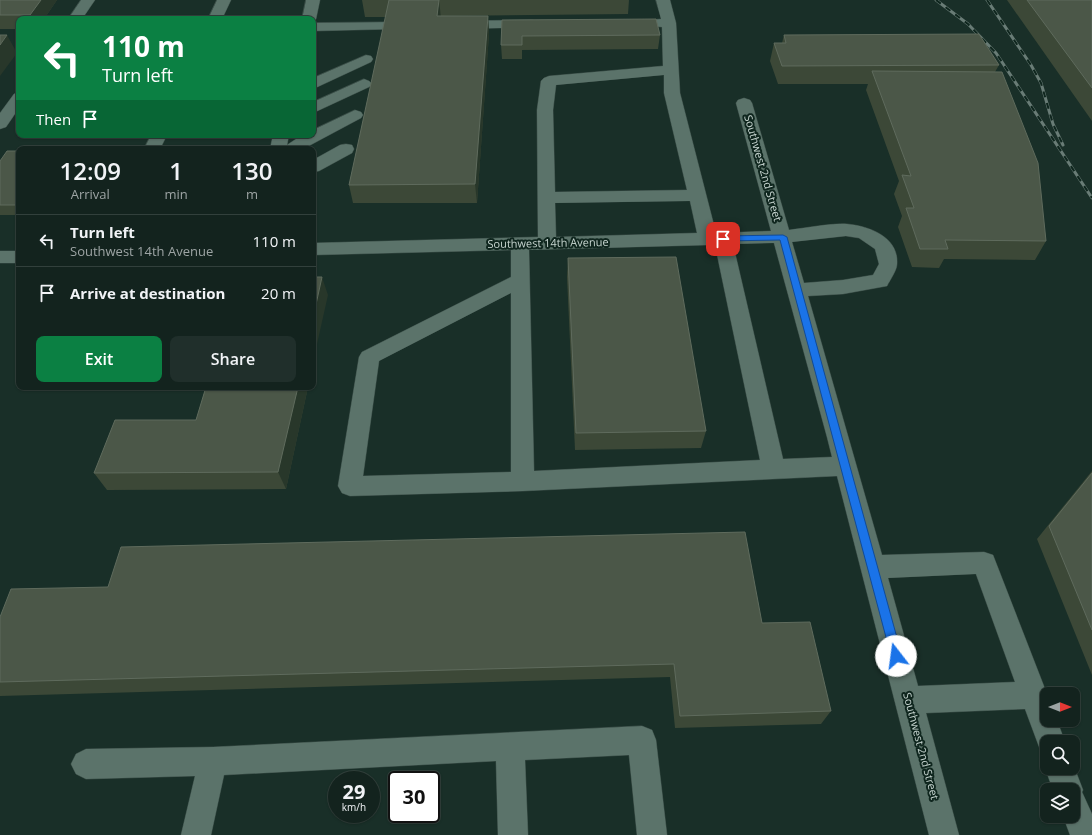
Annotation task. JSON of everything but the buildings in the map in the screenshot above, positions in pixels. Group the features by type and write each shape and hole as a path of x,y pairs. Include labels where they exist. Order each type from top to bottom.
{"street":[{"path":"77,16 88,0"},
{"path":"216,16 224,0"},
{"path":"310,16 313,0"},
{"path":"663,0 669,23 672,93 698,195 716,239 774,470"},
{"path":"637,23 669,23"},
{"path":"448,25 542,24"},
{"path":"316,27 390,26"},
{"path":"316,83 366,58"},
{"path":"547,243 545,110 549,81 672,70"},
{"path":"316,107 364,84"},
{"path":"0,124 16,101"},
{"name":"Southwest 2nd Street","path":"744,102 846,466 944,835"},
{"path":"316,134 355,115"},
{"path":"296,146 309,138"},
{"path":"316,165 346,149"},
{"path":"546,198 698,195"},
{"name":"Southwest 14th Avenue","path":"316,249 783,237 846,230 864,233 884,246 888,264 880,281 843,287 797,290"},
{"path":"520,244 523,481"},
{"path":"0,257 16,257"},
{"path":"520,280 369,357 350,486 523,481 846,466"},
{"path":"873,567 984,563 1047,735"},
{"path":"908,700 1033,695"},
{"path":"86,764 213,761 642,740 652,835"},
{"path":"510,746 513,835"},
{"path":"196,835 213,761"},
{"path":"1080,822 1085,835"}],"railway":[{"path":"936,0 968,24 996,53 1092,198"},
{"path":"987,0 1031,65 1041,83 1053,124 1063,145"}],"route":[{"path":"723,239 783,237 896,656"}]}
